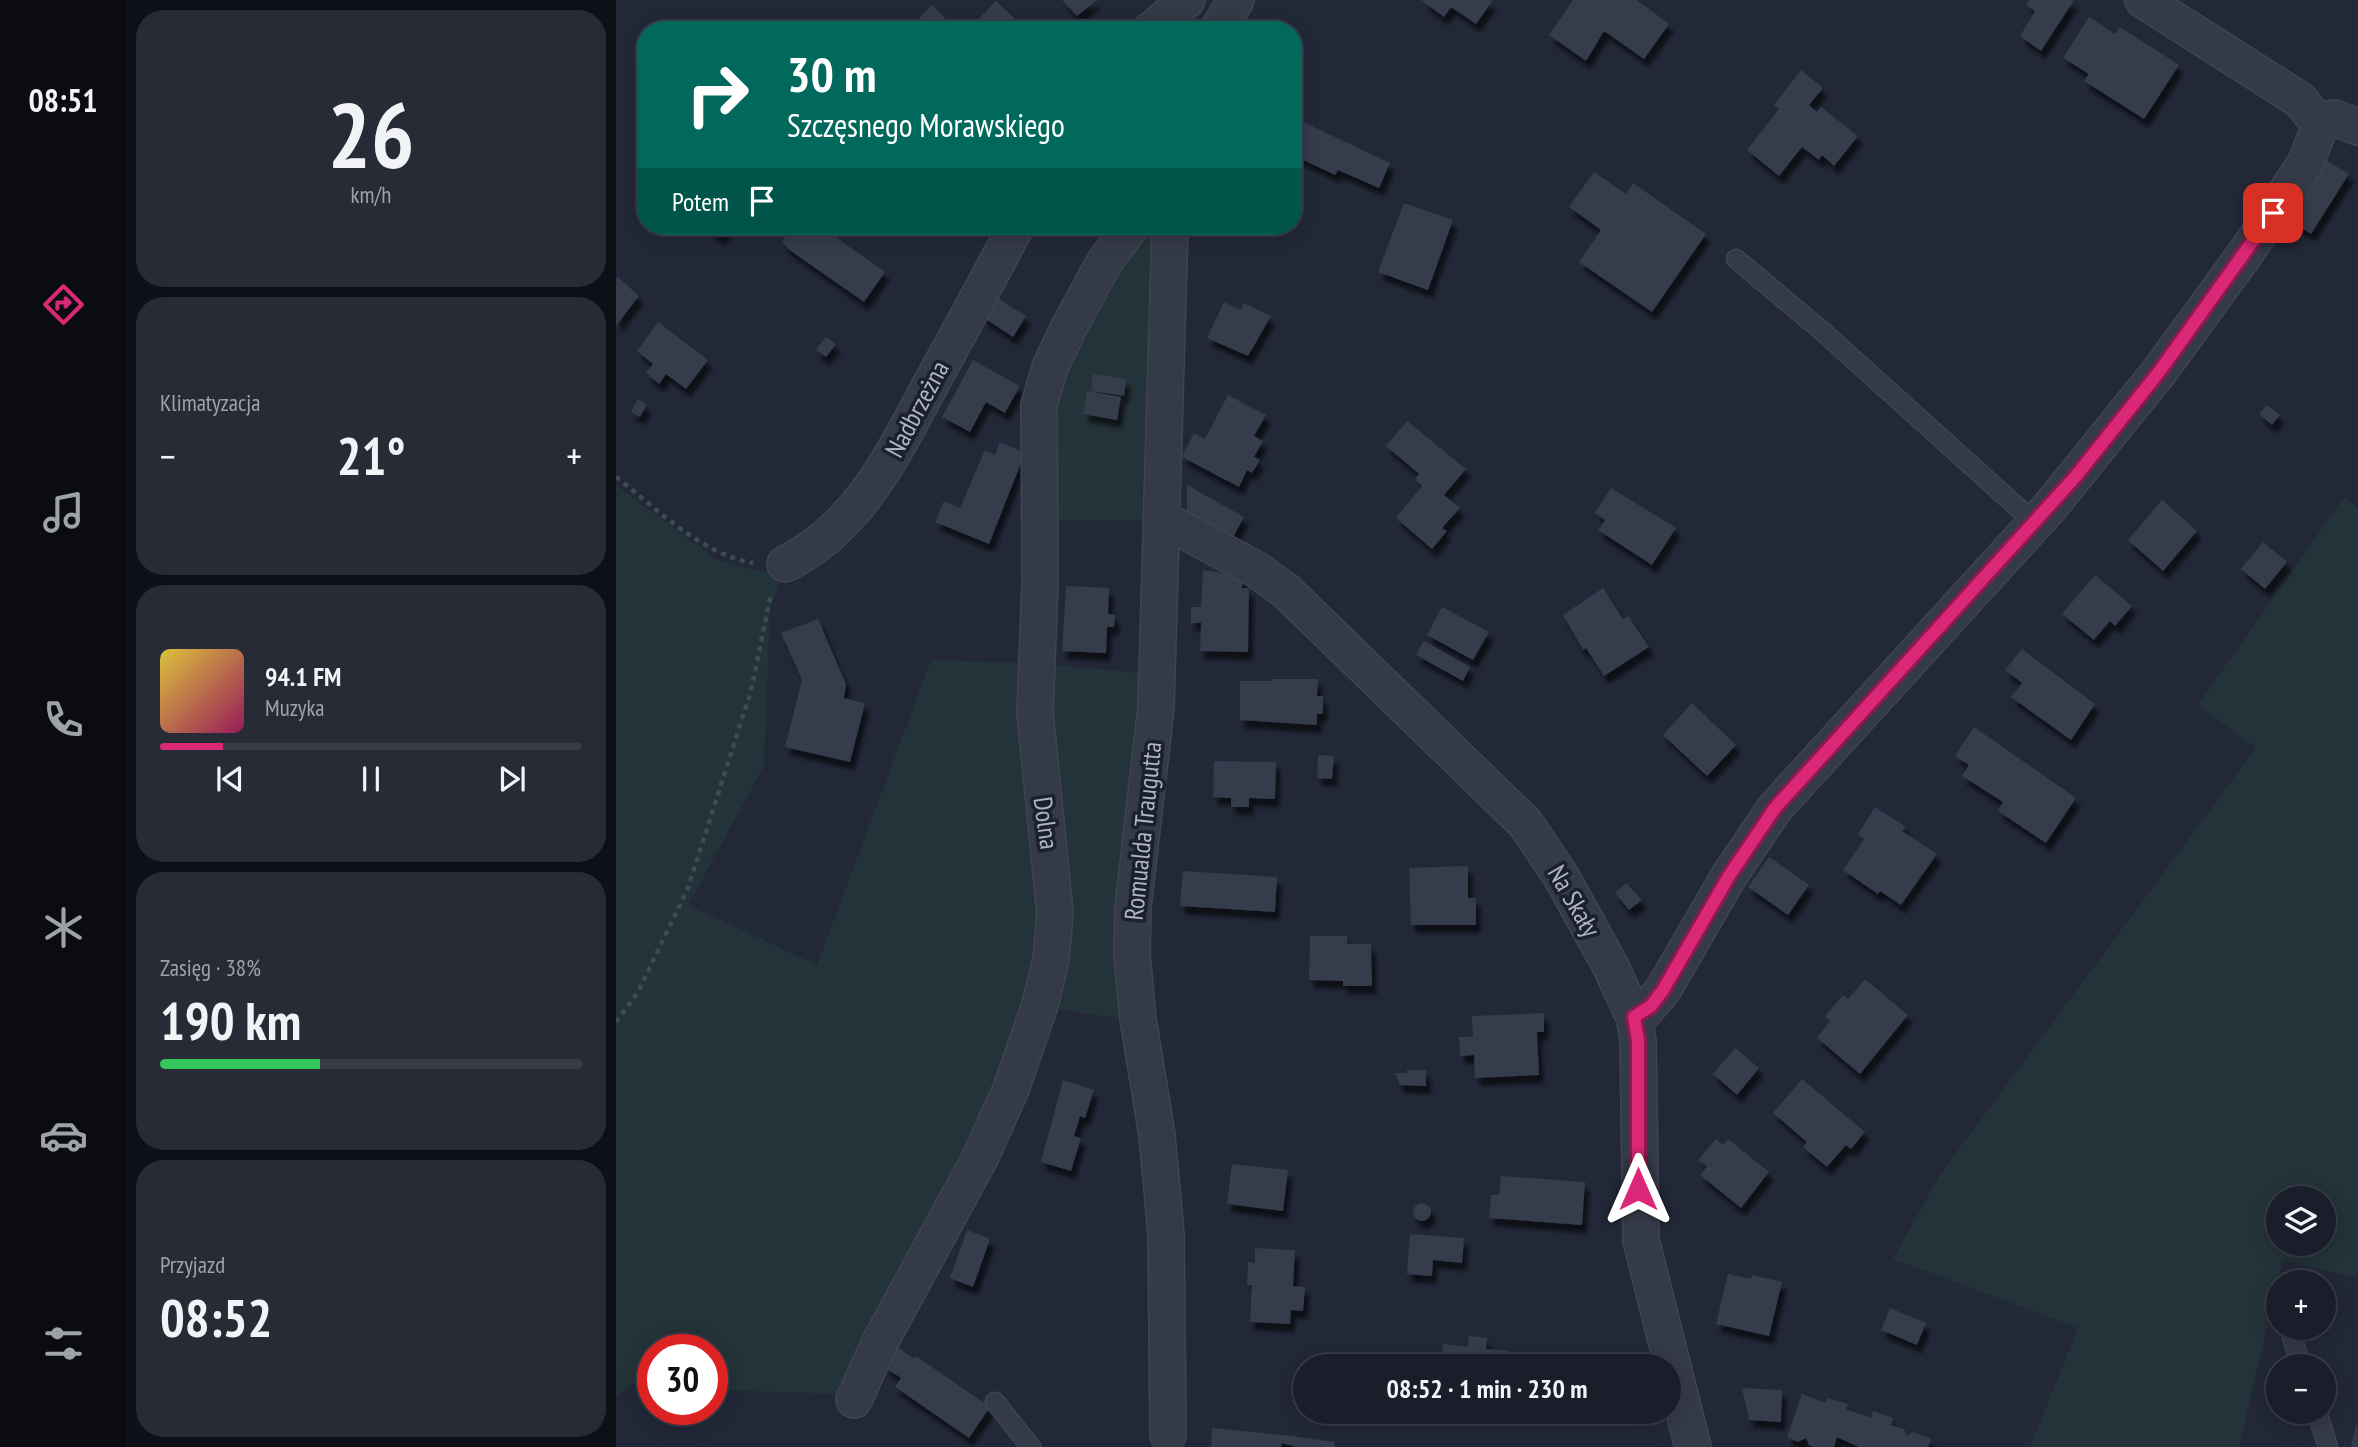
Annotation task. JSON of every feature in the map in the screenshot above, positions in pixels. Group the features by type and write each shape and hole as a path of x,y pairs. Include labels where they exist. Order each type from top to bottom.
{"street":[{"path":"1223,21 1236,0"},
{"path":"1634,1017 1651,1006 1663,990 1729,876 1775,808 2035,523 2159,372 2245,254 2305,164 2317,134 2318,122 2300,100 2143,0"},
{"path":"1161,21 1184,1"},
{"path":"2318,122 2334,118 2358,127"},
{"name":"Nadbrzeżna","path":"785,564 823,542 870,492 896,452 1011,235"},
{"name":"Dolna","path":"854,1400 880,1342 980,1158 1011,1089 1040,1005 1051,959 1055,913 1035,713 1040,582 1039,405 1051,367 1069,327 1105,261 1124,235"},
{"name":"Romualda Traugutta","path":"1168,1435 1166,1234 1157,1135 1138,1019 1132,955 1133,907 1156,708 1164,519 1161,493 1170,235"},
{"name":"Na Skały","path":"1164,519 1257,570 1286,591 1526,824 1562,878 1634,1017 1638,1040 1641,1240 1693,1447"}],"lane":[{"path":"1737,259 1821,330 2035,523"},
{"path":"995,1402 1031,1447"},
{"path":"2321,1424 2328,1447"}],"path":[{"path":"616,477 721,554 762,565 785,564 766,607 751,691 688,888 638,992 616,1022"}],"shaded area":[{"path":"1134,235 1164,235 1155,521 1048,520 1046,405"},
{"path":"616,485 717,560 761,572 804,563 781,579 770,609 764,766 688,905 817,965 931,660 1029,663 1049,913 1002,1085 846,1394 728,1390 728,1334 637,1334 637,1380 616,1397"},
{"path":"2344,497 2358,508 2358,1278 2336,1273 2336,1270 2325,1270 2283,1260 2281,1270 2266,1270 2266,1332 2239,1447 2030,1447 2078,1328 1893,1259 1939,1176 2256,748 2198,705"},
{"path":"1045,664 1150,674 1130,1020 1048,1008"}],"building":[{"path":"1062,0 1097,0 1077,16"},
{"path":"1421,0 1493,0 1476,24 1451,7 1444,17"},
{"path":"1573,0 1637,0 1669,24 1644,59 1604,31 1586,61 1549,35"},
{"path":"2029,0 2074,0 2041,51 2020,36 2035,11 2026,5"},
{"path":"996,1 1017,21 977,21"},
{"path":"932,5 947,20 946,21 917,21"},
{"path":"2089,17 2115,34 2120,27 2179,65 2144,119 2084,81 2089,74 2063,58"},
{"path":"1801,70 1823,88 1809,105 1817,112 1821,107 1858,136 1834,166 1822,155 1819,160 1802,147 1779,176 1747,150 1779,109 1774,105"},
{"path":"1303,122 1390,163 1379,188 1338,170 1335,175 1302,159"},
{"path":"2323,158 2349,174 2311,234 2286,218"},
{"path":"1594,172 1626,194 1633,183 1706,234 1652,312 1579,262 1601,230 1569,207"},
{"path":"1404,203 1453,220 1428,290 1378,272"},
{"path":"786,235 833,235 885,272 864,302 788,249 782,241"},
{"path":"618,277 639,296 616,326 616,280"},
{"path":"994,296 1026,316 1013,337 981,316"},
{"path":"1224,302 1241,310 1243,303 1271,316 1248,356 1207,338"},
{"path":"658,322 708,360 686,389 666,374 659,384 646,373 653,364 637,351"},
{"path":"826,337 836,344 826,357 816,350"},
{"path":"973,360 1020,386 1005,413 986,402 970,432 942,417"},
{"path":"1093,374 1126,379 1124,396 1091,391"},
{"path":"1087,391 1121,397 1117,420 1083,414"},
{"path":"1228,395 1266,415 1254,436 1263,441 1254,457 1260,460 1252,473 1247,470 1239,487 1182,457 1194,433 1205,439"},
{"path":"638,399 647,405 640,417 631,412"},
{"path":"2267,405 2280,415 2272,425 2259,414"},
{"path":"1407,421 1466,469 1444,495 1460,508 1442,528 1447,531 1432,549 1396,518 1422,486 1415,479 1419,474 1386,446"},
{"path":"1000,442 1025,453 989,544 935,522 944,501 960,508 985,450 995,455"},
{"path":"1187,485 1244,517 1230,543 1187,519"},
{"path":"1611,488 1676,528 1652,565 1598,530 1605,520 1595,513"},
{"path":"2162,500 2197,531 2163,571 2128,540"},
{"path":"2263,542 2287,562 2265,589 2241,569"},
{"path":"1203,570 1243,576 1242,588 1249,588 1248,652 1200,651 1201,623 1191,623 1191,607 1201,607"},
{"path":"2095,575 2132,606 2115,626 2110,621 2094,640 2062,614"},
{"path":"1066,586 1109,588 1108,614 1115,615 1114,627 1107,627 1106,653 1062,651"},
{"path":"1603,588 1623,619 1628,616 1649,647 1604,676 1586,648 1583,650 1563,615"},
{"path":"1442,607 1489,632 1473,660 1427,635"},
{"path":"818,619 846,684 844,698 865,703 850,762 785,747 802,680 781,633"},
{"path":"1424,641 1470,667 1463,681 1416,655"},
{"path":"2022,649 2095,704 2071,740 2011,697 2022,683 2005,670"},
{"path":"1318,679 1317,696 1323,696 1323,714 1317,714 1317,725 1240,720 1240,681"},
{"path":"1692,703 1736,745 1707,776 1663,735"},
{"path":"1974,727 2076,798 2046,843 1998,811 2003,802 1962,776 1969,765 1955,756"},
{"path":"1318,755 1334,756 1332,779 1317,778"},
{"path":"1214,761 1276,762 1275,799 1249,798 1249,807 1231,807 1231,798 1213,797"},
{"path":"1875,807 1906,827 1902,831 1937,854 1901,905 1880,891 1878,894 1843,870 1864,839 1858,834"},
{"path":"1769,857 1809,885 1788,915 1748,887"},
{"path":"1468,866 1468,898 1476,898 1476,925 1411,925 1409,868"},
{"path":"1183,871 1277,877 1275,912 1180,906"},
{"path":"1626,883 1642,900 1629,910 1615,893"},
{"path":"1310,936 1347,936 1347,944 1371,944 1372,986 1343,986 1343,981 1309,980"},
{"path":"1865,979 1908,1015 1860,1074 1817,1038 1830,1021 1825,1016 1843,995 1848,999"},
{"path":"1544,1013 1544,1032 1537,1032 1539,1075 1475,1078 1474,1055 1460,1056 1459,1037 1473,1037 1472,1016"},
{"path":"1735,1048 1759,1068 1737,1095 1713,1074"},
{"path":"1407,1070 1426,1070 1426,1086 1400,1085 1395,1073 1407,1073"},
{"path":"1802,1079 1865,1132 1851,1149 1846,1145 1827,1167 1803,1147 1807,1142 1773,1113"},
{"path":"1063,1080 1094,1090 1085,1118 1080,1116 1074,1136 1081,1138 1071,1171 1041,1162"},
{"path":"1716,1139 1723,1145 1728,1139 1769,1172 1741,1208 1700,1175 1707,1166 1698,1160"},
{"path":"1232,1164 1288,1170 1283,1211 1227,1204"},
{"path":"1501,1176 1585,1182 1582,1225 1489,1218 1491,1195 1499,1195"},
{"path":"1418,1203 1426,1203 1431,1212 1429,1219 1418,1221 1413,1216 1413,1208"},
{"path":"967,1230 990,1239 973,1287 950,1278"},
{"path":"1410,1234 1464,1238 1462,1263 1433,1260 1432,1276 1407,1274"},
{"path":"1255,1248 1295,1250 1293,1286 1305,1287 1303,1311 1291,1310 1290,1324 1250,1322 1252,1285 1247,1285 1248,1262 1255,1263"},
{"path":"1728,1274 1751,1279 1752,1275 1782,1282 1769,1336 1716,1324"},
{"path":"1890,1308 1926,1323 1917,1345 1881,1330"},
{"path":"1469,1336 1487,1338 1486,1349 1510,1351 1510,1354 1442,1354 1443,1344 1468,1347"},
{"path":"898,1347 914,1359 916,1356 990,1407 969,1438 895,1387 901,1378 884,1367"},
{"path":"1742,1388 1782,1390 1781,1422 1749,1420"},
{"path":"1802,1394 1826,1403 1827,1398 1848,1404 1846,1409 1871,1418 1873,1411 1893,1418 1891,1425 1904,1429 1907,1436 1913,1432 1931,1439 1928,1447 1859,1447 1837,1437 1834,1447 1814,1447 1809,1445 1806,1438 1798,1442 1787,1437"},
{"path":"2357,1421 2358,1447 2351,1447"},
{"path":"1212,1428 1335,1442 1334,1447 1297,1447 1282,1443 1281,1447 1211,1447"}],"route":[{"path":"1638,1189 1638,1040 1634,1017 1651,1006 1663,990 1683,960 1729,876 1775,808 2076,476 2159,372 2273,213"}]}
